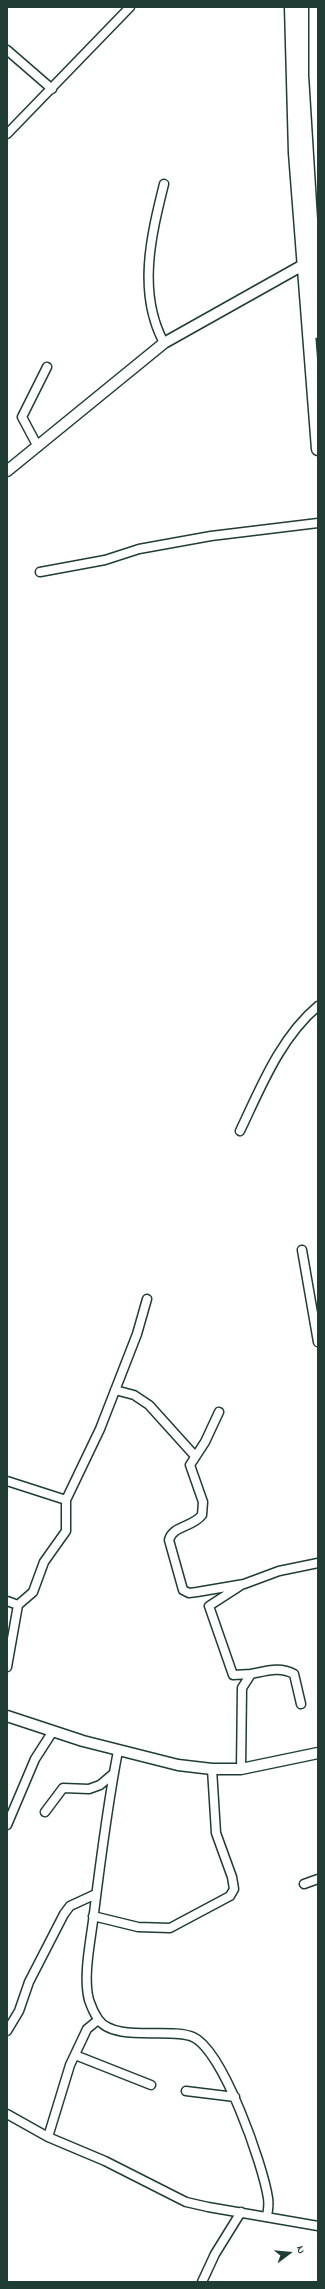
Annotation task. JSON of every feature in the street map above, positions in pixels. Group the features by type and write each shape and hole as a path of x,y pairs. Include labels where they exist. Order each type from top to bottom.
{"main road":[{"path":"291,7 295,153 318,449"},
{"path":"302,7 302,75 315,244 318,332"}],"street":[{"path":"7,134 52,89 127,8"},
{"path":"7,50 52,89"},
{"path":"164,184 153,234 148,272 149,295 154,325 164,343"},
{"path":"7,471 164,343 303,265"},
{"path":"38,447 22,416 47,367"},
{"path":"40,572 105,560 139,549 211,536 318,523"},
{"path":"240,1131 268,1075 294,1030 318,1006"},
{"path":"302,1250 318,1342"},
{"path":"7,1667 18,1605 33,1592 44,1562 66,1531 66,1500 100,1429 116,1390 137,1334 147,1299"},
{"path":"116,1390 134,1395 149,1405 195,1456"},
{"path":"219,1412 205,1442 190,1465 201,1494 204,1509 199,1520 174,1531 169,1540 183,1590 189,1593 244,1584 279,1571 318,1563"},
{"path":"7,1481 66,1500"},
{"path":"244,1584 209,1606 233,1675 251,1674 274,1669 287,1670 294,1674 301,1704"},
{"path":"7,1601 18,1605"},
{"path":"241,1769 242,1688 251,1674"},
{"path":"7,1716 118,1750 178,1765 212,1769 241,1769 318,1753"},
{"path":"7,1825 35,1758 53,1731"},
{"path":"118,1750 106,1809 93,1916 87,1980 88,1999 98,2020 105,2027 115,2030 191,2036 202,2041 215,2058 235,2097 264,2177 269,2200 267,2216"},
{"path":"93,1916 138,1927 170,1928 230,1896 234,1889 232,1877 216,1833 212,1769"},
{"path":"45,1812 63,1788 89,1789 100,1785 113,1774"},
{"path":"304,1884 318,1880"},
{"path":"7,2031 19,2011 29,1982 64,1914 70,1906 96,1894"},
{"path":"48,2137 74,2055 87,2030 98,2020"},
{"path":"74,2055 151,2085"},
{"path":"186,2091 235,2097"},
{"path":"7,2114 48,2137 105,2161 186,2202 318,2226"},
{"path":"202,2282 215,2254 242,2212"}]}
